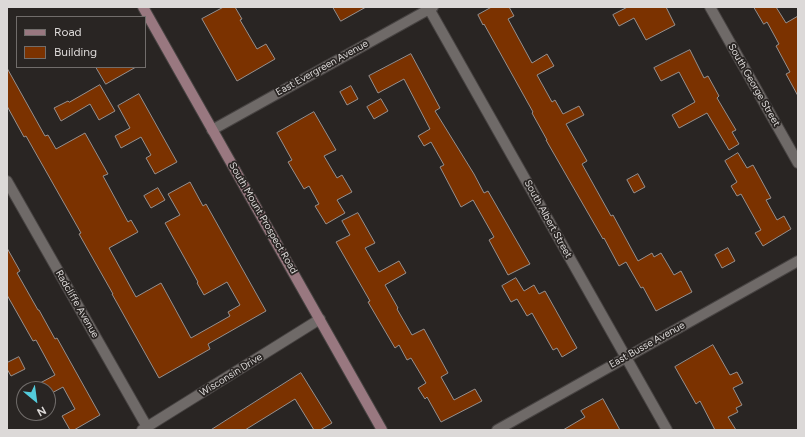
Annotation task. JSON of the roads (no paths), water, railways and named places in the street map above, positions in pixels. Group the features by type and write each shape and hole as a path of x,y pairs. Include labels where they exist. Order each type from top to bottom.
{"main road":[{"name":"South Mount Prospect Road","path":"143,7 382,430"}],"street":[{"name":"South George Street","path":"710,7 798,163"},
{"name":"East Evergreen Avenue","path":"212,130 430,8"},
{"name":"South Albert Street","path":"430,8 667,430"},
{"name":"Radcliffe Avenue","path":"7,181 144,428"},
{"name":"East Busse Avenue","path":"497,430 798,261"},
{"name":"Wisconsin Drive","path":"144,428 320,319"}]}
